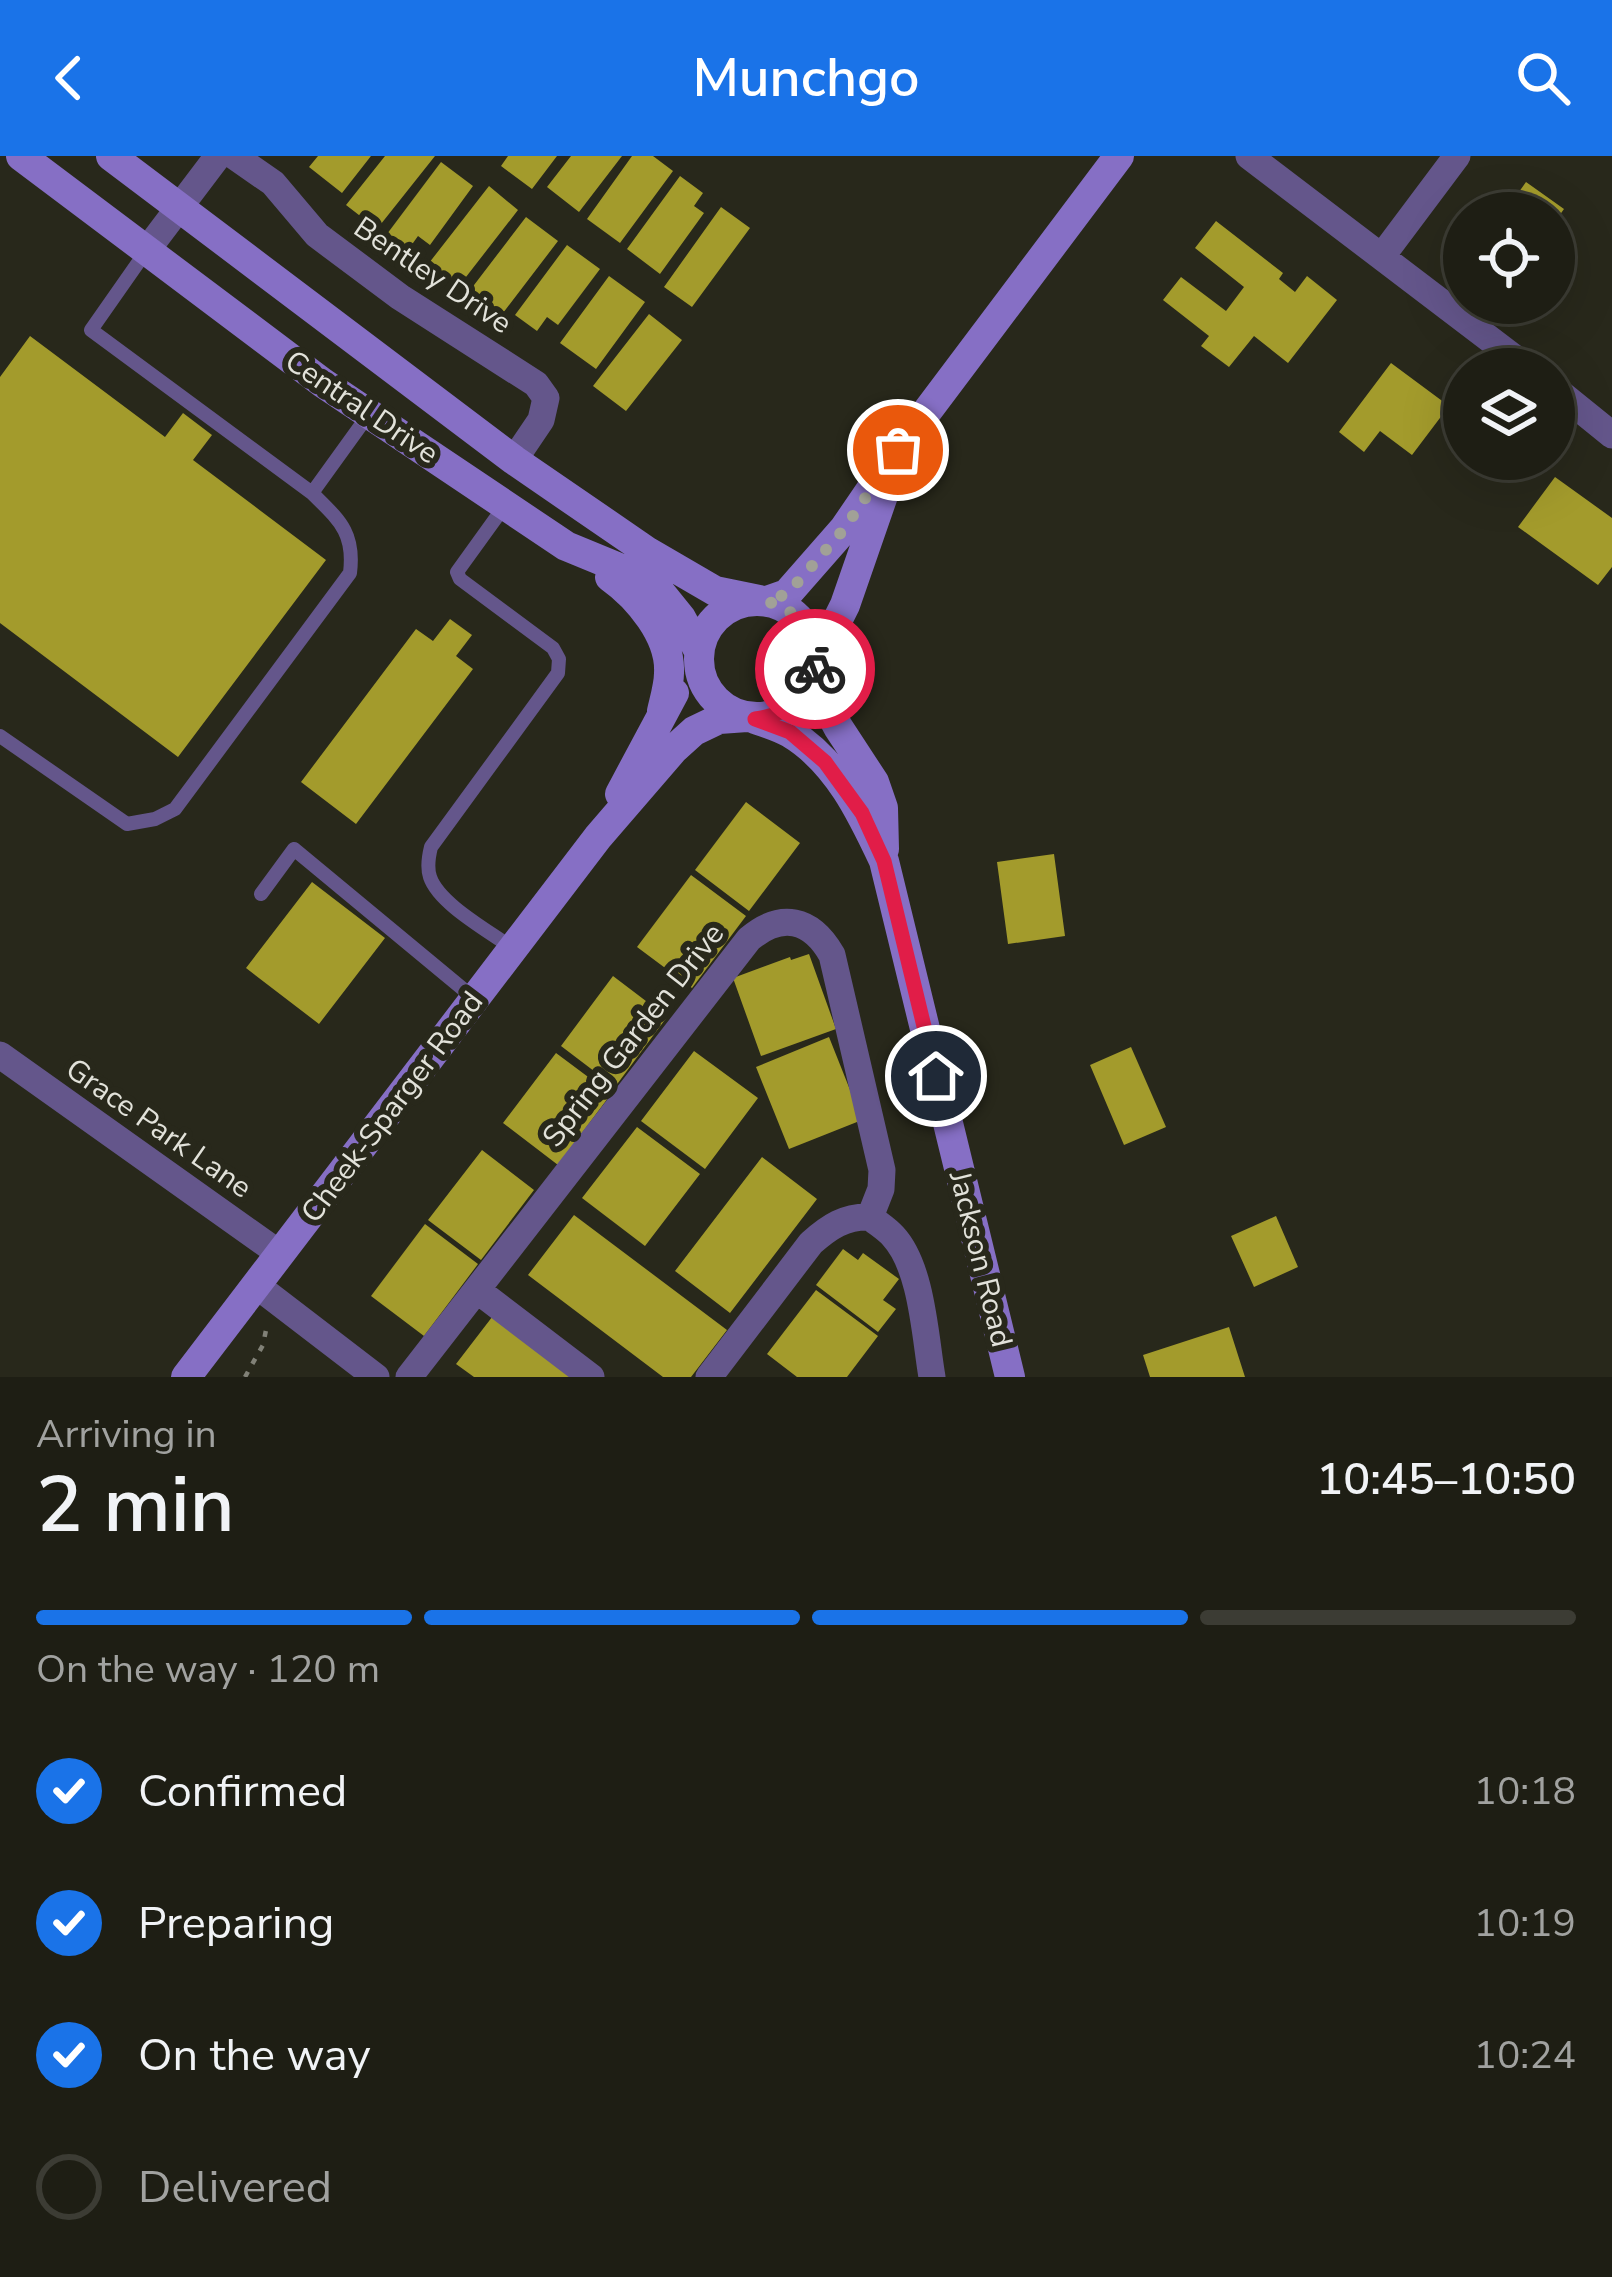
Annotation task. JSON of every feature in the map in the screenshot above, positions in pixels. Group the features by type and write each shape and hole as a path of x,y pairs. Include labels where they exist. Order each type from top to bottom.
{"main road":[{"name":"Central Drive","path":"21,156 323,383 566,546 660,592 681,618 699,653"},
{"name":"Central Drive","path":"111,156 514,460 715,591 763,601"},
{"path":"898,450 845,605 809,688 784,711 751,718 730,712 706,688 700,671 704,634 728,609 787,594 812,566 844,529 898,450 1119,156"},
{"path":"566,546 626,588 650,618 670,670 662,711"},
{"path":"763,601 798,616 815,646 815,668"},
{"name":"Cheek-Sparger Road","path":"598,837 662,711 699,653"},
{"name":"Jackson Road","path":"815,668 824,701 874,782 883,808 884,861"},
{"name":"Jackson Road","path":"751,718 790,732 825,762 862,813 884,861 1010,1377"},
{"name":"Cheek-Sparger Road","path":"186,1377 267,1293 280,1254 598,837 694,731 719,719 751,718"}],"street":[{"path":"147,250 218,156"},
{"name":"Bentley Drive","path":"234,156 273,184 317,235 536,384 546,398 541,420 514,460"},
{"path":"1249,156 1502,348"},
{"path":"1382,256 1457,156"},
{"path":"1575,405 1612,435"},
{"name":"Spring Garden Drive","path":"409,1377 748,939 778,922 805,926 832,955 882,1169 881,1189 870,1217"},
{"name":"Grace Park Lane","path":"0,1055 280,1254"},
{"path":"709,1377 811,1243 828,1228 855,1216 870,1217 903,1250 917,1286 932,1377"},
{"path":"477,1290 590,1377"},
{"path":"267,1293 376,1377"}],"lane":[{"path":"0,736 127,824 155,819 176,808 350,573 352,551 343,523 311,493 92,330 147,250"},
{"path":"311,493 369,413"},
{"path":"506,504 457,572 460,579 553,648 559,659 558,673 430,847 429,858 430,877 448,902 513,948"},
{"path":"261,894 294,849 475,999"}],"path":[{"path":"245,1377 257,1360 270,1315 267,1293"}],"building":[{"path":"318,156 371,156 342,193 309,167"},
{"path":"385,156 435,156 377,229 346,205"},
{"path":"508,156 557,156 532,189 501,166"},
{"path":"571,156 622,156 579,212 547,187"},
{"path":"632,156 653,156 673,171 620,243 587,219"},
{"path":"441,162 473,186 430,245 418,236 408,250 387,234"},
{"path":"680,176 703,193 694,206 704,213 660,274 627,249"},
{"path":"1526,182 1540,192 1519,192"},
{"path":"489,186 518,210 459,286 429,263"},
{"path":"721,207 750,228 692,307 664,287"},
{"path":"526,217 558,241 503,313 471,289"},
{"path":"1216,221 1283,273 1279,279 1295,292 1307,276 1337,300 1288,363 1254,336 1229,367 1201,346 1209,336 1163,300 1181,277 1226,311 1244,287 1195,248"},
{"path":"567,245 600,269 558,325 547,317 537,331 515,315"},
{"path":"609,276 645,302 596,369 560,343"},
{"path":"649,314 682,340 626,411 593,386"},
{"path":"30,336 165,437 183,413 212,435 193,460 326,560 178,757 0,623 0,377"},
{"path":"1391,363 1443,402 1443,414 1412,455 1380,431 1364,452 1339,432"},
{"path":"1553,480 1559,480 1612,518 1612,567 1598,585 1518,527"},
{"path":"450,619 472,635 456,656 473,669 356,824 301,782 416,629 433,641"},
{"path":"746,802 800,843 749,911 695,870"},
{"path":"1054,854 1065,936 1008,944 997,862"},
{"path":"691,875 746,916 692,988 637,947"},
{"path":"312,882 385,938 319,1024 246,968"},
{"path":"809,954 836,1029 761,1056 733,978"},
{"path":"613,976 667,1017 615,1087 561,1046"},
{"path":"829,1037 862,1120 789,1149 756,1067"},
{"path":"1131,1047 1166,1127 1124,1145 1090,1065"},
{"path":"694,1051 758,1098 705,1169 641,1121"},
{"path":"556,1053 611,1094 558,1165 503,1123"},
{"path":"637,1127 700,1174 645,1246 582,1198"},
{"path":"482,1150 534,1190 481,1260 428,1220"},
{"path":"762,1157 817,1199 730,1313 675,1271"},
{"path":"574,1215 727,1330 691,1377 663,1377 528,1275"},
{"path":"1276,1216 1298,1267 1254,1287 1231,1236"},
{"path":"425,1224 478,1264 424,1336 371,1296"},
{"path":"843,1249 858,1260 863,1253 899,1279 883,1300 896,1309 878,1332 816,1285"},
{"path":"816,1290 878,1336 847,1377 797,1377 767,1354"},
{"path":"499,1308 589,1377 474,1377 456,1364"},
{"path":"1229,1327 1245,1377 1150,1377 1143,1355"}],"way so far":[{"path":"815,669 815,646 798,616 766,601 787,594 812,566 844,529 898,450"}],"route":[{"path":"815,669 799,701 755,719 790,732 825,762 862,813 884,861 936,1076"}]}
